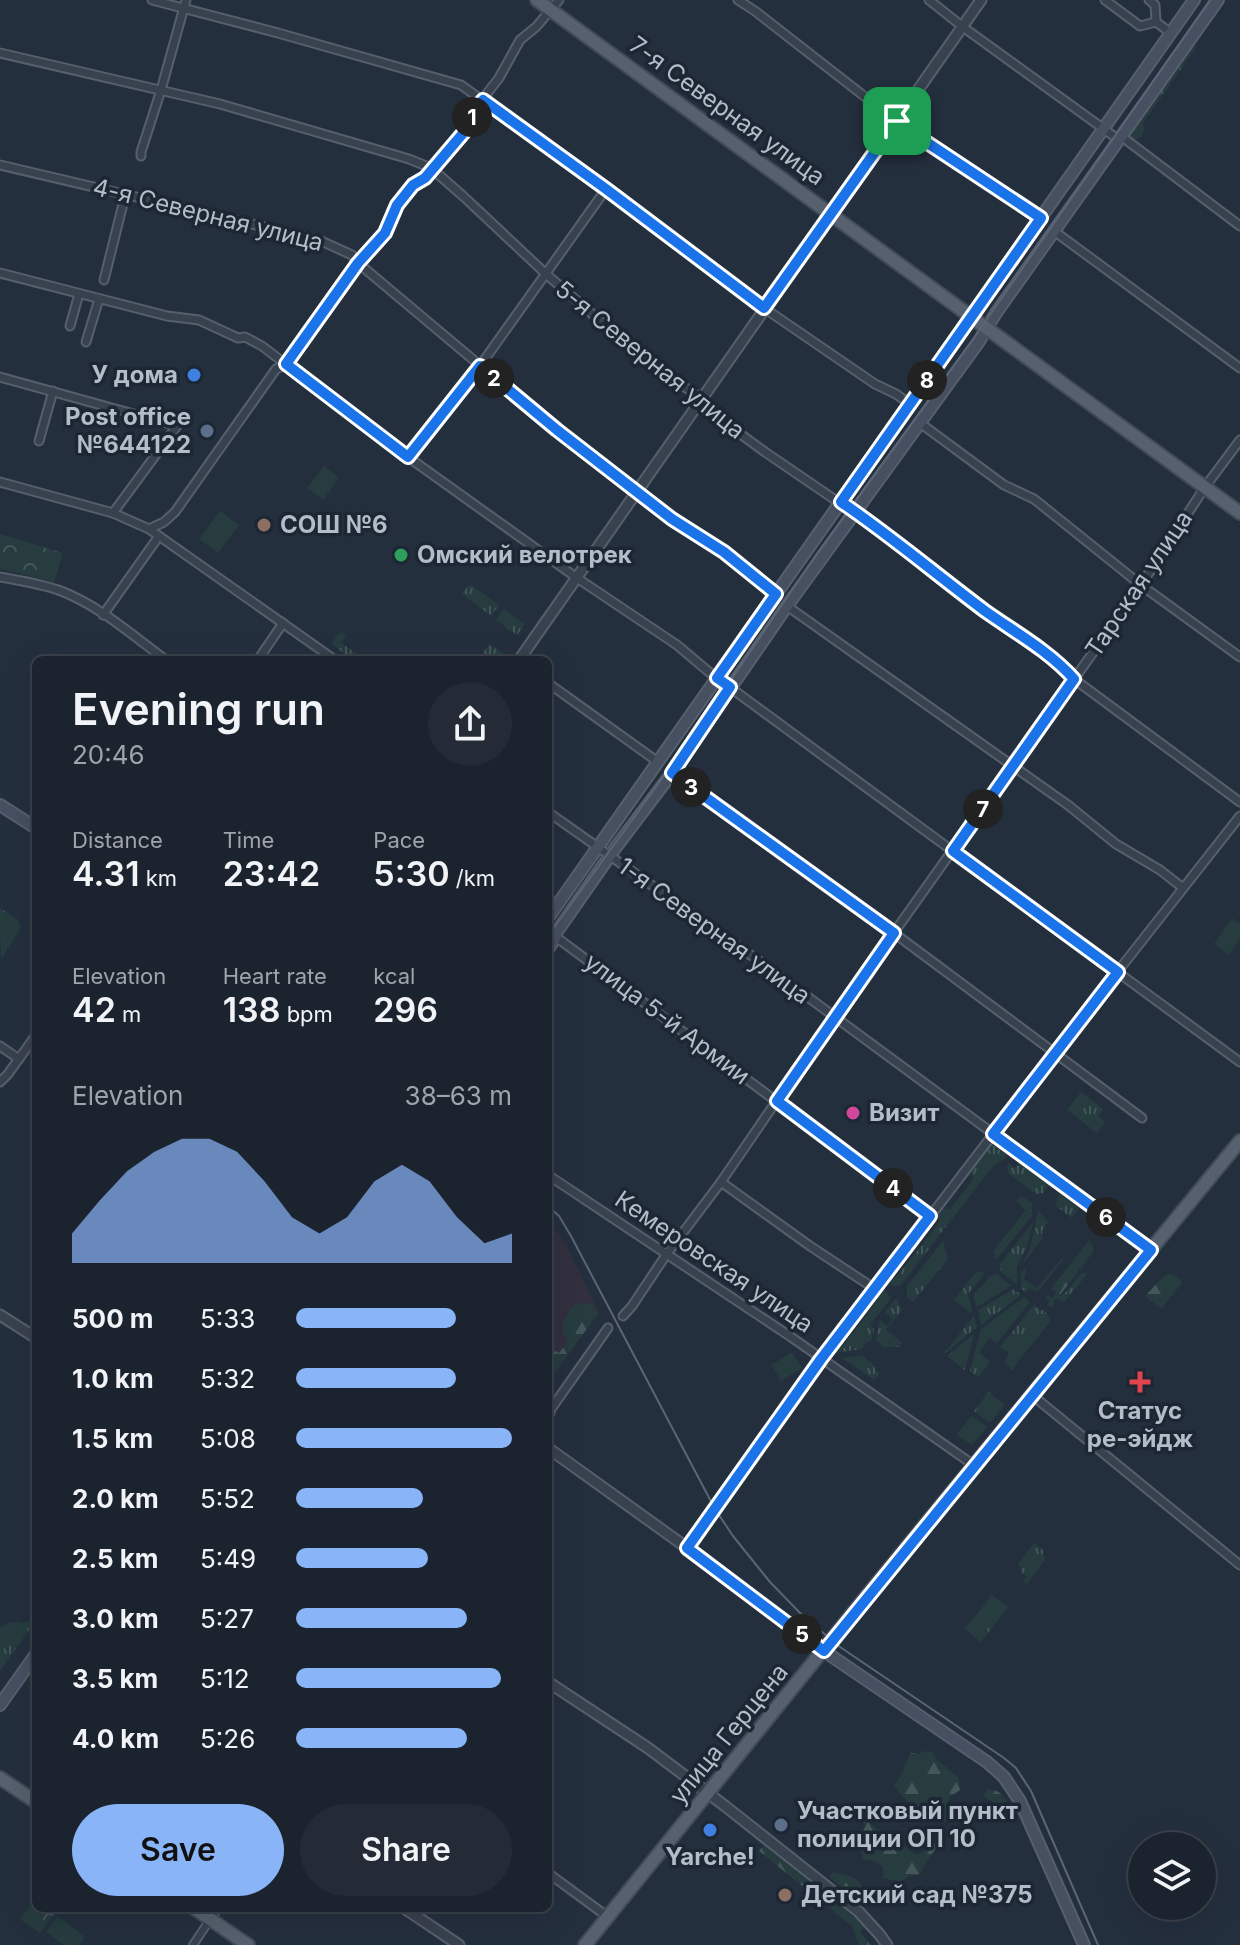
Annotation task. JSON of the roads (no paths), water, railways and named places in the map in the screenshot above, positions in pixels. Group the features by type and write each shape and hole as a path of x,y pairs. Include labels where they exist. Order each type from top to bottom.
{"main road":[{"name":"7-я Северная улица","path":"537,0 555,5 986,329 1240,513"},
{"path":"552,912 1194,0"},
{"path":"552,943 610,856 672,773 787,606 1218,0"},
{"path":"0,805 32,825"},
{"name":"улица Герцена","path":"585,1945 1240,1141"},
{"path":"824,1651 987,1762 1004,1777 1020,1801 1084,1945"},
{"path":"0,1705 32,1664"},
{"path":"0,1778 32,1799"},
{"path":"200,1912 248,1945"}],"street":[{"path":"152,0 184,4 461,85 764,308 875,384 910,404"},
{"path":"738,0 905,128 1041,218"},
{"path":"929,0 1240,226"},
{"path":"522,656 981,0"},
{"path":"1105,0 1140,26 1156,22"},
{"path":"1149,0 1155,5 1156,22"},
{"path":"141,156 184,4"},
{"path":"149,529 175,512 276,369 286,364 358,263 385,233 397,205 465,131 475,109 499,78 520,40 555,5"},
{"path":"1156,22 1171,33"},
{"name":"5-я Северная улица","path":"0,53 161,90 305,128 431,168 650,364 701,398 735,430 765,452 841,502 1045,652 1074,679 1240,802"},
{"name":"4-я Северная улица","path":"0,165 319,240 352,255 557,430 672,519 724,552 776,594"},
{"path":"408,457 480,366 606,189"},
{"path":"104,280 125,196"},
{"path":"1054,231 1240,368"},
{"path":"0,273 167,316 199,320 262,346 408,457 677,645 717,678 1240,1062"},
{"path":"70,326 79,294"},
{"path":"86,342 99,299"},
{"path":"0,377 177,426 113,513"},
{"path":"39,441 53,391"},
{"path":"920,423 1004,485 1034,499 1141,585 1240,657"},
{"name":"Тарская улица","path":"623,1316 721,1182 1240,440"},
{"path":"0,482 113,513 149,529 329,656"},
{"path":"103,615 159,536"},
{"path":"0,577 60,591 103,615 160,656"},
{"path":"787,606 1068,805 1116,844 1160,870 1183,888"},
{"path":"261,656 283,623"},
{"path":"552,686 658,762"},
{"path":"672,773 1142,1118"},
{"name":"1-я Северная улица","path":"552,815 759,961 1151,1250"},
{"path":"687,1548 821,1359 1240,816"},
{"name":"улица 5-й Армии","path":"556,937 930,1216"},
{"path":"0,1082 32,1041"},
{"path":"0,1046 19,1059"},
{"name":"Кемеровская улица","path":"552,1178 791,1337 975,1466"},
{"path":"721,1182 875,1289"},
{"path":"0,1315 32,1335"},
{"path":"552,1408 608,1328"},
{"path":"1032,1395 1240,1565"},
{"path":"552,1451 824,1651"},
{"path":"552,1685 648,1748 709,1794 859,1912 887,1945"},
{"path":"552,1876 608,1917"},
{"path":"410,1912 459,1945"},
{"path":"193,1945 207,1924"}],"tram line":[{"path":"552,930 687,744 818,552 973,339 1210,0"},
{"path":"552,1210 571,1236 715,1509 733,1536 770,1582 802,1615 840,1647 1016,1768 1031,1791 1098,1945"}],"place":[{"name":"У дома","path":"194,375"},
{"name":"Post office №644122","path":"207,431"},
{"name":"СОШ №6","path":"264,525"},
{"name":"Омский велотрек","path":"401,555"},
{"name":"Визит","path":"853,1113"},
{"name":"Статус ре-эйдж","path":"1140,1382"},
{"name":"Участковый пункт полиции ОП 10","path":"781,1825"},
{"name":"Yarche!","path":"710,1830"},
{"name":"Детский сад №375","path":"785,1895"}]}
